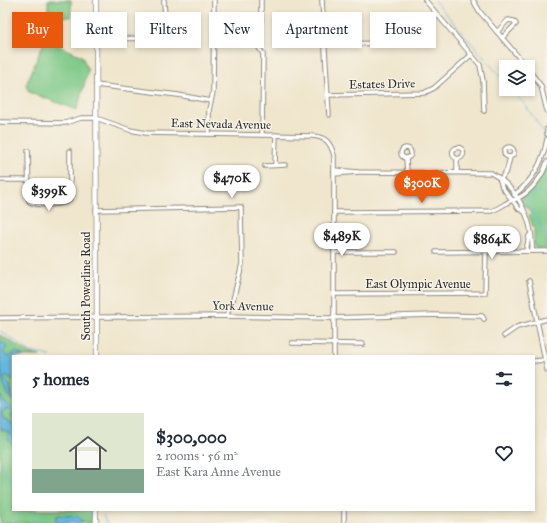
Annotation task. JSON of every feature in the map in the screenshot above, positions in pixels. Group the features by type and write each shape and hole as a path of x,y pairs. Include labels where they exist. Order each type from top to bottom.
{"street":[{"name":"South Powerline Road","path":"96,0 96,12"},
{"path":"127,39 161,38 164,29 164,0"},
{"path":"214,0 214,12"},
{"path":"261,0 261,12"},
{"path":"322,0 323,12"},
{"path":"425,0 480,65 482,71 484,111"},
{"path":"473,0 474,5 520,60"},
{"path":"362,43 394,43 405,41 413,38 438,15"},
{"path":"497,32 508,20 514,20 516,24 502,38"},
{"name":"South Powerline Road","path":"96,48 97,355"},
{"path":"209,134 213,92 214,48"},
{"path":"259,48 263,54 262,135"},
{"path":"324,48 329,115"},
{"name":"Estates Drive","path":"328,95 424,94 434,88 471,55"},
{"path":"535,78 541,86 547,111"},
{"path":"96,85 211,101"},
{"path":"0,122 65,123 82,118 96,118"},
{"name":"East Nevada Avenue","path":"96,118 130,130 146,133 321,137 330,144 334,158 334,172"},
{"path":"547,129 547,134"},
{"path":"275,165 276,135"},
{"path":"512,200 514,195 532,178 538,169 545,151 547,139"},
{"path":"28,151 27,180 29,201 34,204 64,204 69,200 70,151"},
{"path":"500,180 507,170 510,157"},
{"path":"406,158 407,172"},
{"path":"457,158 457,172"},
{"path":"334,212 491,211 498,209 512,200 518,199 537,181 547,162"},
{"path":"265,166 285,165"},
{"path":"334,355 334,172 351,174 358,172 491,173 500,180 518,199 528,219 532,251"},
{"path":"0,180 27,180"},
{"path":"500,180 502,186 512,200 519,209 523,211"},
{"path":"96,210 241,207 243,212 242,264 234,300 226,316"},
{"path":"526,251 529,236 531,234"},
{"path":"334,252 396,252"},
{"path":"436,252 547,252"},
{"name":"East Olympic Avenue","path":"334,294 484,293 486,252"},
{"path":"528,281 547,370"},
{"name":"York Avenue","path":"0,318 96,318 104,316 334,318 433,315 482,316 484,319"},
{"path":"504,336 517,327 547,319"},
{"path":"292,344 363,344"},
{"path":"535,362 545,360"},
{"path":"96,511 96,523"},
{"path":"344,511 344,523"}],"green space":[{"path":"48,0 71,0 71,17 63,17 63,12 48,12"},
{"path":"63,47 82,56 88,71 77,110 29,92 26,85 41,48"},
{"path":"547,165 547,249 537,249 534,247 534,229 529,216 531,214 525,205 522,206 519,201"},
{"path":"0,335 31,354 36,355 12,355 12,511 92,511 92,523 0,523"}],"water":[{"path":"0,341 7,346 3,353 8,357 16,352 22,355 12,355 12,380 6,376 4,378 10,386 12,400 5,389 1,366"},
{"path":"0,394 3,401 12,408 12,417 10,410 5,409 2,413 3,418 12,423 12,444 7,437 9,433 0,428"},
{"path":"56,516 79,517 82,523 56,523"}],"waterway":[{"path":"434,0 499,75"},
{"path":"517,96 526,106 544,133"},
{"path":"540,192 532,193 526,201 547,237"},
{"path":"0,331 31,352 45,355"},
{"path":"0,463 12,481"},
{"path":"33,511 40,523"},
{"path":"103,515 106,523"}]}
